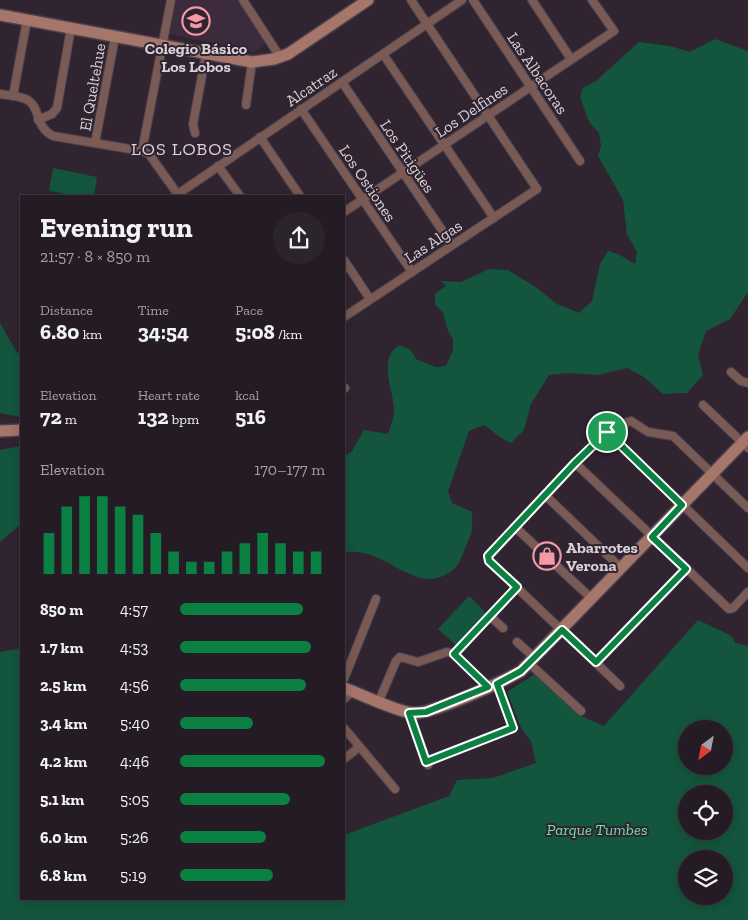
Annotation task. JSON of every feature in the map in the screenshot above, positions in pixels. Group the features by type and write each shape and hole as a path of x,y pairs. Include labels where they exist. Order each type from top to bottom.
{"street":[{"path":"142,151 171,0"},
{"path":"243,0 280,57"},
{"path":"0,15 252,62 280,57 296,49 368,0"},
{"path":"411,0 488,115"},
{"name":"Alcatraz","path":"179,195 260,137 462,0"},
{"name":"Las Albacoras","path":"473,0 580,161"},
{"path":"532,0 571,59"},
{"name":"Los Delfines","path":"345,211 614,31 592,0"},
{"path":"13,96 27,20"},
{"path":"38,120 52,114 57,108 71,28"},
{"name":"El Queltehue","path":"95,143 115,37"},
{"path":"195,133 193,124 206,54"},
{"path":"383,54 494,218"},
{"path":"246,105 252,62"},
{"name":"Los Pitigües","path":"342,82 452,245"},
{"path":"0,94 30,102 45,131 53,136 142,151 154,158 177,195"},
{"name":"Los Ostiones","path":"301,109 412,272"},
{"name":"Las Algas","path":"345,315 537,189 488,115"},
{"path":"260,137 299,195"},
{"path":"218,166 239,195"},
{"path":"345,262 370,299"},
{"path":"731,372 741,381 748,383"},
{"path":"347,692 379,701 409,713 426,712 521,671 712,474 746,442 703,405"},
{"path":"620,686 488,558 575,463 607,432 618,425 632,421 648,432 673,436 748,508"},
{"path":"0,431 20,430"},
{"path":"607,432 748,568"},
{"path":"575,463 730,610 748,592"},
{"path":"545,495 621,568"},
{"path":"515,527 592,599"},
{"path":"596,662 686,569"},
{"path":"454,654 517,587"},
{"path":"345,676 376,599"},
{"path":"490,616 503,628"},
{"path":"518,642 532,661 581,711"},
{"path":"379,701 398,659 402,657 414,662 421,662 447,652 454,654 492,685 513,728 427,764 409,713"},
{"path":"345,729 395,789"},
{"path":"345,758 359,747"}],"shaded area":[{"path":"176,0 239,0 267,43 254,52 170,34"}],"green space":[{"path":"715,39 748,51 748,292 730,319 706,331 698,355 703,375 687,393 663,394 644,377 627,368 598,375 569,373 549,375 531,404 524,430 511,443 484,425 469,431 448,491 452,503 472,512 471,534 455,568 445,575 427,579 405,572 381,559 364,553 345,552 345,456 352,451 364,430 388,434 394,411 388,375 389,358 392,351 399,345 411,350 416,359 436,367 446,366 453,350 453,339 448,331 443,312 435,305 435,294 446,286 441,281 461,282 489,269 508,270 537,288 557,304 579,313 592,301 600,264 608,251 620,255 635,264 637,252 627,234 623,200 598,156 601,146 599,133 589,122 580,97 583,88 596,81 639,42 670,46 690,52"},
{"path":"53,168 97,177 94,195 71,195 49,191"},
{"path":"0,323 20,355 20,417 0,413"},
{"path":"20,446 20,525 0,542 0,450"},
{"path":"469,596 487,614 457,646 438,629"},
{"name":"Parque Tumbes","path":"698,620 732,636 735,643 748,646 748,920 0,920 0,652 20,648 20,900 345,900 345,835 449,796 457,780 493,778 536,763 531,741 522,730 507,692 535,674 581,716 604,726"}],"place":[{"name":"Colegio Básico Los Lobos","path":"196,21"},
{"name":"Abarrotes Verona","path":"547,556"}],"district":[{"name":"LOS LOBOS","path":"182,149"}],"route":[{"path":"607,432 682,505 652,537 686,569 596,662 562,630 530,664 512,677 497,684 513,728 426,762 409,713 426,712 488,687 454,654 517,587 489,561 488,556 575,463 607,432"}]}
